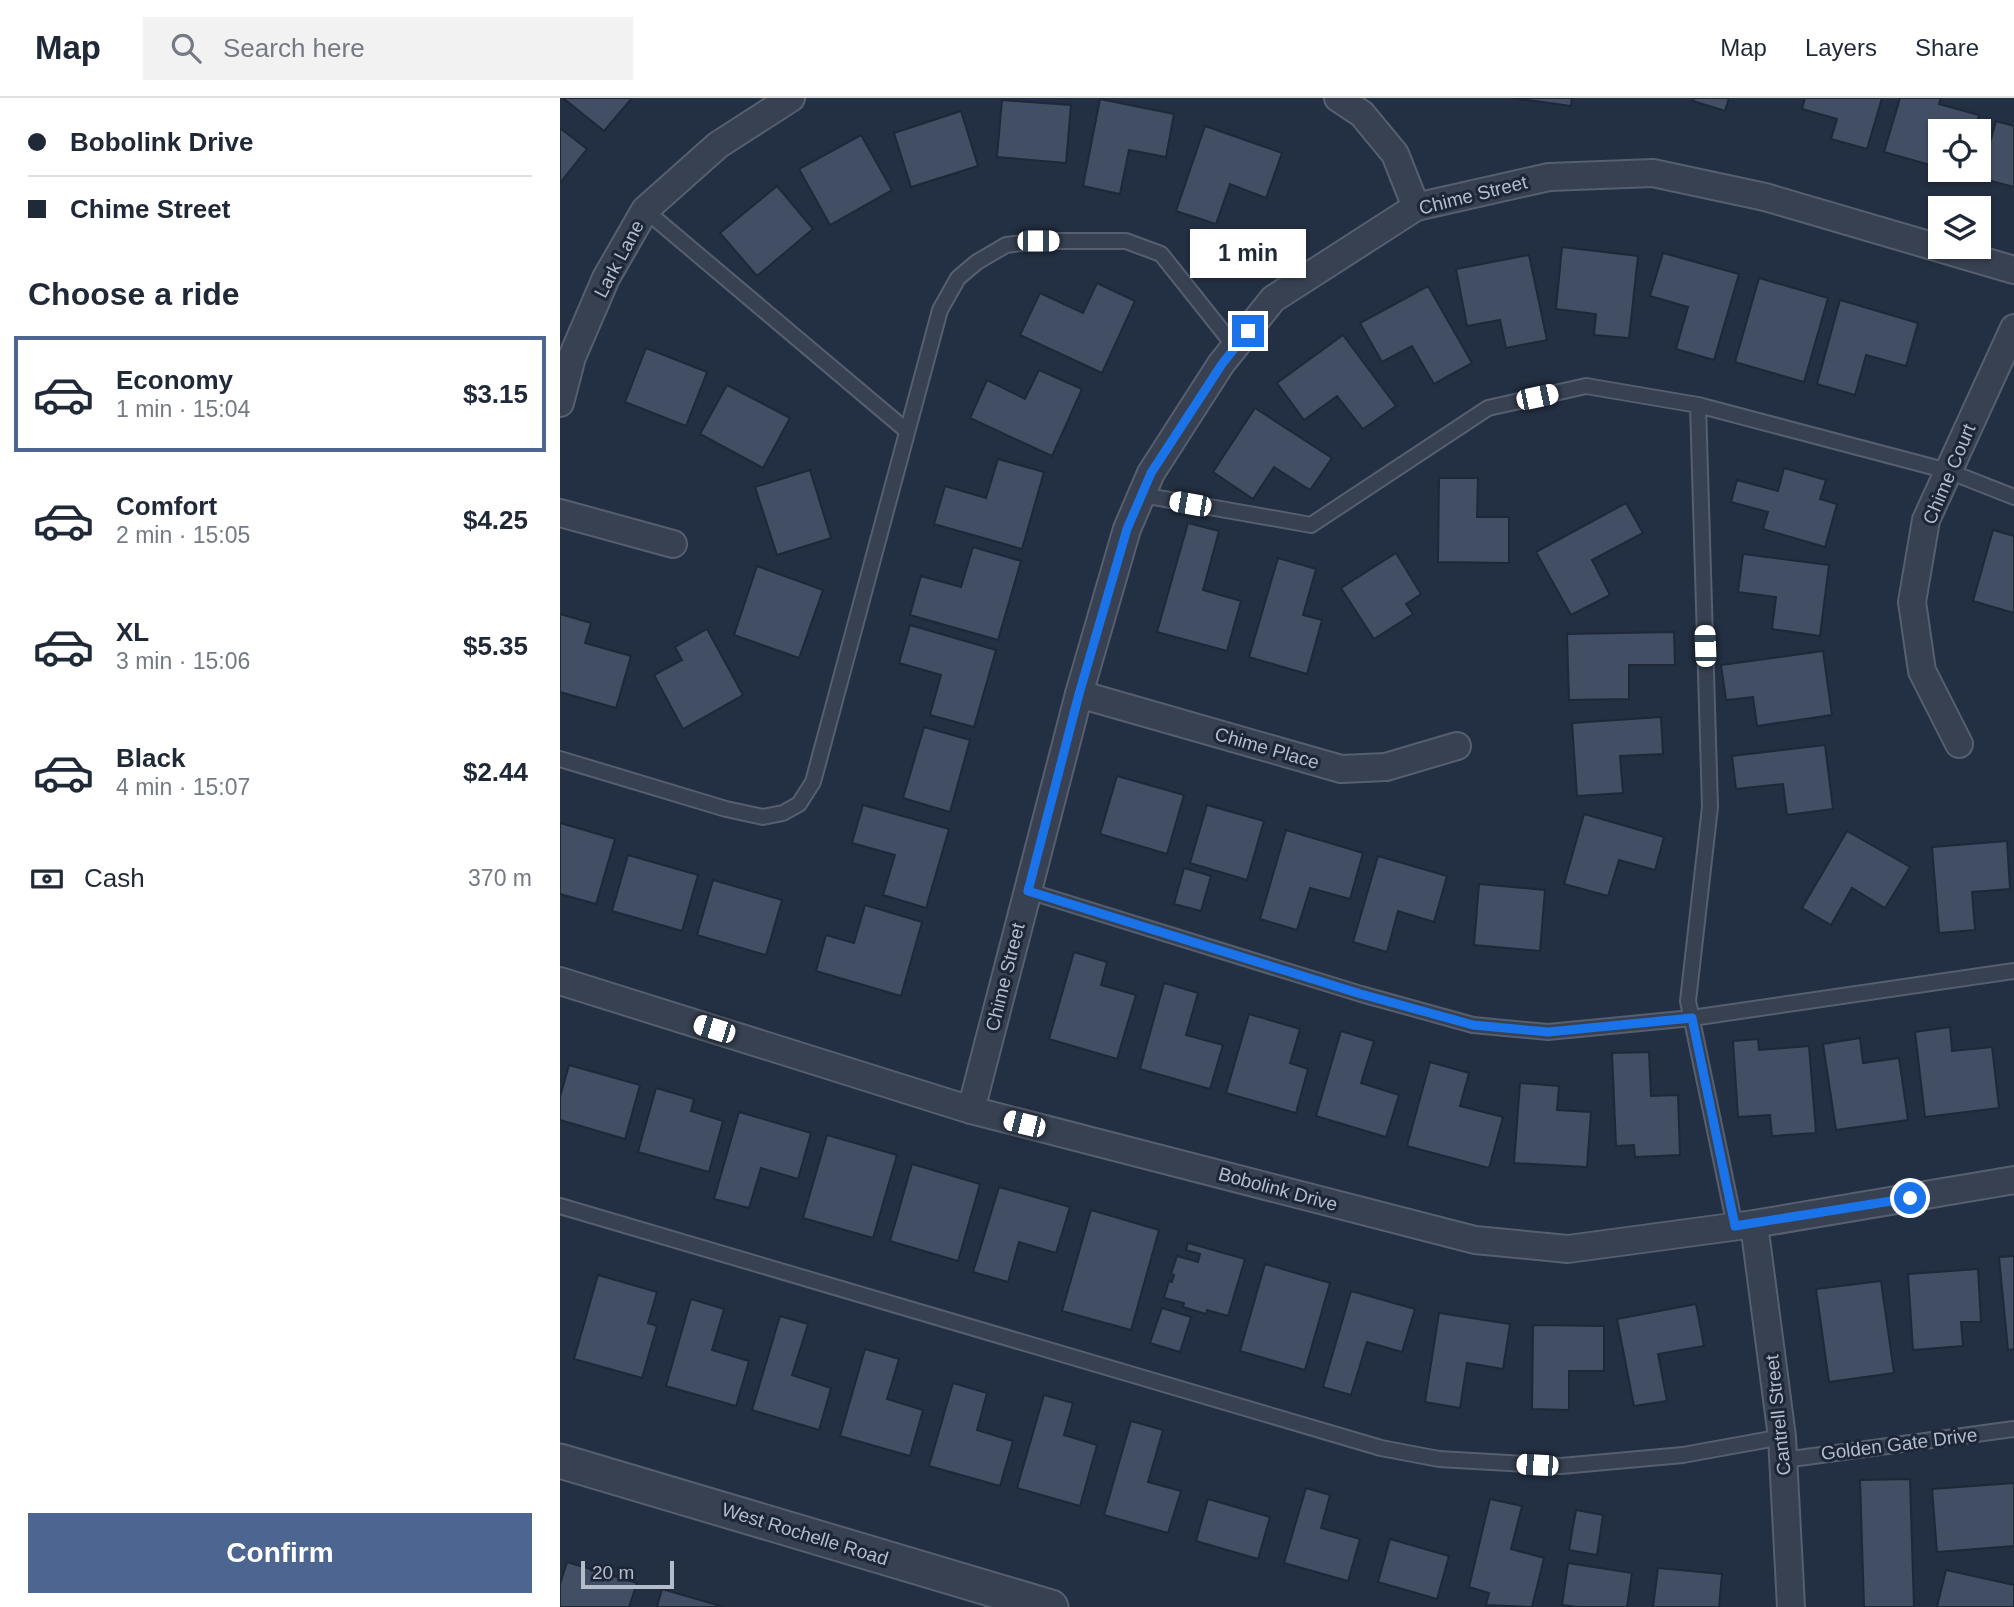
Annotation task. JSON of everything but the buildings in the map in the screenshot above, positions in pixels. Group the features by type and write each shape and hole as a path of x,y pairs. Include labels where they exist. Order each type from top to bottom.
{"street":[{"name":"Lark Lane","path":"560,403 572,357 606,278 645,210 718,145 791,98"},
{"path":"1338,98 1362,114 1395,154 1416,207"},
{"name":"Chime Street","path":"971,1110 1079,694 1127,529 1151,473 1222,364 1273,299 1416,207 1549,177 1653,173 1765,197 2014,270"},
{"name":"Chime Court","path":"1959,744 1923,671 1912,602 1926,520 2014,328"},
{"path":"560,513 673,544"},
{"name":"Chime Place","path":"1079,694 1341,769 1386,767 1457,746"},
{"name":"Bobolink Drive","path":"560,981 971,1110 1475,1240 1568,1249 1745,1225 2014,1180"},
{"name":"Cantrell Street","path":"1745,1225 1783,1448 1791,1607"},
{"name":"West Rochelle Road","path":"560,1461 1051,1607"}],"lane":[{"path":"645,210 906,431"},
{"path":"560,759 726,809 763,817 783,813 799,804 813,782 940,310 958,278 1006,244 1038,241 1126,241 1161,254 1235,347"},
{"path":"1142,495 1311,525 1488,408 1586,386 1698,405 1948,471 2014,497"},
{"path":"1698,405 1710,807 1688,1001 1745,1225"},
{"path":"1028,891 1361,994 1473,1025 1548,1032 1692,1018 2014,971"},
{"name":"Golden Gate Drive","path":"560,1206 1381,1448 1439,1459 1561,1466 2014,1429"}],"route":[{"path":"1248,331 1222,364 1151,473 1127,529 1079,694 1028,891 1361,994 1473,1025 1548,1032 1692,1018 1735,1226 1910,1198"}]}
